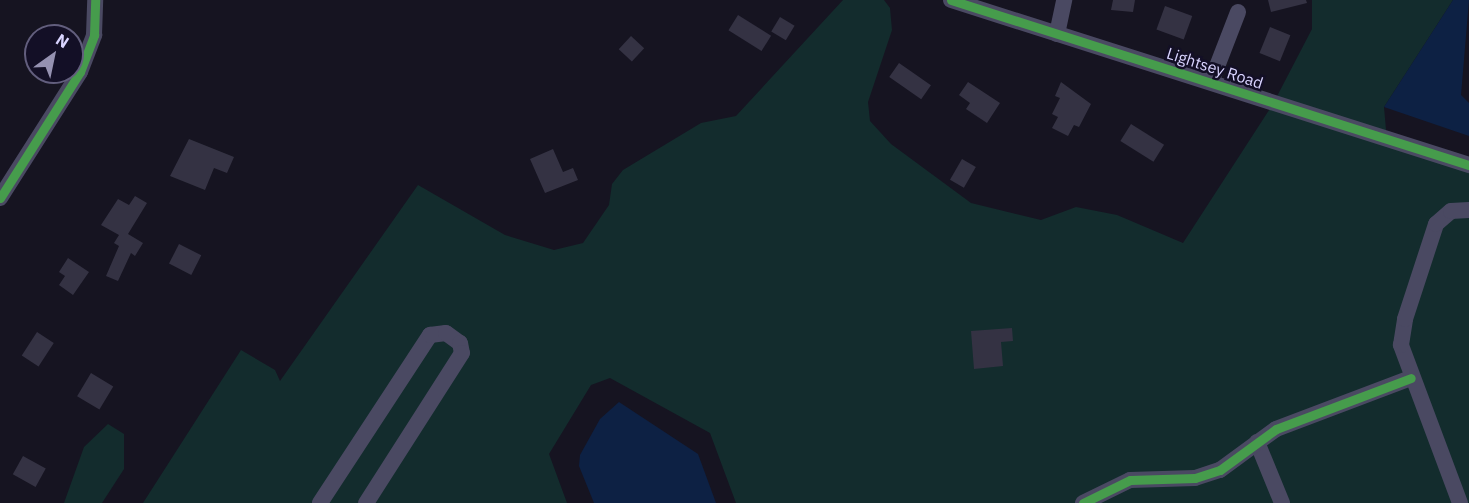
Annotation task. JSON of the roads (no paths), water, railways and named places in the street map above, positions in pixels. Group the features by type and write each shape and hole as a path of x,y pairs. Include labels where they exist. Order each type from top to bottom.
{"street":[{"path":"0,198 80,72 94,35 95,0"},
{"name":"Lightsey Road","path":"951,0 1469,165"},
{"path":"1057,34 1064,0"},
{"path":"1211,82 1238,12"},
{"path":"1460,503 1411,378 1401,345 1405,319 1436,224 1451,211 1469,210"},
{"path":"320,503 429,335 446,333 460,343 462,352 366,503"},
{"path":"1083,503 1130,480 1195,478 1220,470 1276,429 1411,378"},
{"path":"1257,442 1282,503"}],"water":[{"path":"1453,0 1469,0 1461,95 1469,103 1469,136 1384,107"},
{"path":"619,402 698,454 716,503 594,503 579,466 580,455 600,419"}]}
